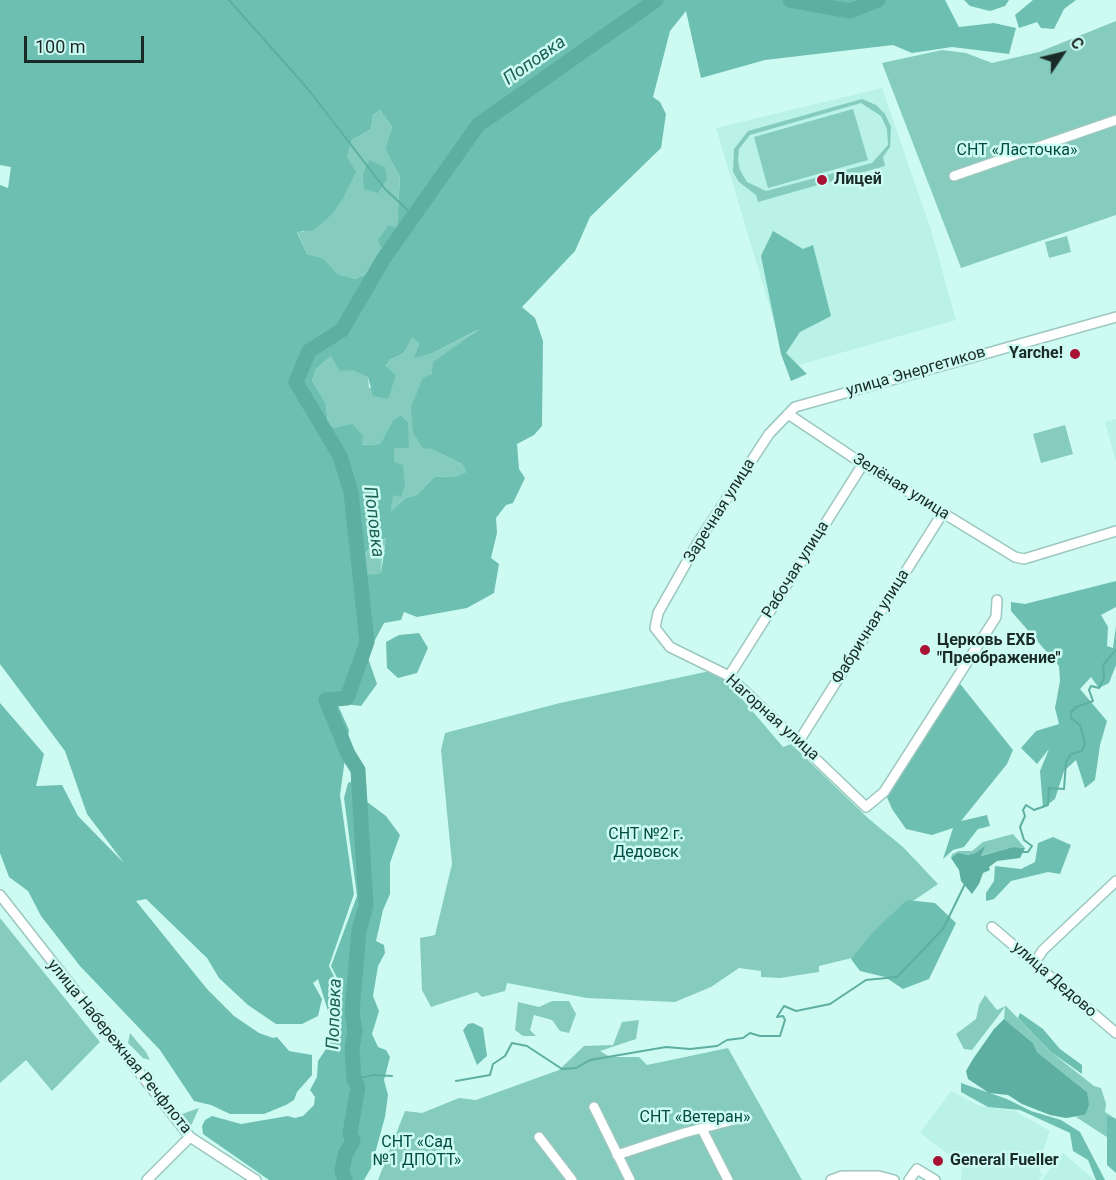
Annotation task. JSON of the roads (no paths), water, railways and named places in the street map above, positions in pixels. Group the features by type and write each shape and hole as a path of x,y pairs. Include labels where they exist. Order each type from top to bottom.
{"street":[{"path":"954,176 1116,120"},
{"name":"улица Энергетиков","path":"788,414 803,404 1116,317"},
{"name":"Зелёная улица","path":"788,414 942,514 1016,557 1024,559 1116,531"},
{"name":"Заречная улица","path":"658,614 697,544 769,434 788,414"},
{"name":"Рабочая улица","path":"729,676 863,464"},
{"name":"Фабричная улица","path":"799,741 942,514"},
{"name":"Нагорная улица","path":"658,614 655,628 670,647 729,676 866,807 884,792 996,617 997,600"},
{"path":"1035,962 1043,950 1116,881"},
{"name":"улица Набережная Речфлота","path":"0,895 190,1137 256,1180"},
{"name":"улица Дедово","path":"992,927 1116,1033"},
{"path":"594,1107 630,1180"},
{"path":"617,1155 741,1118"},
{"path":"702,1129 728,1180"},
{"path":"147,1180 190,1137"},
{"path":"539,1137 572,1180"},
{"path":"909,1180 917,1169 934,1180"},
{"path":"831,1180 842,1176 879,1176 894,1180"}],"waterway":[{"path":"229,0 308,89 385,189 414,216"},
{"name":"Поповка","path":"345,1180 342,1171 345,1155 353,1141 350,1133 358,1087 354,1079 352,1049 355,1031 352,1013 359,930 366,906 358,770 348,754 326,700 347,698 367,642 351,492 340,456 296,382 309,351 342,330 384,258 478,125 656,0"},
{"name":"Поповка","path":"790,0 850,11 878,0"},
{"path":"1021,852 1028,852 1032,846 1024,840 1020,827 1025,816 1023,810 1026,805 1034,810 1048,805 1049,788 1064,789 1066,762 1071,754 1082,751 1085,743 1080,725 1071,718 1071,712 1076,707 1093,701 1089,690 1091,686 1099,688 1104,678 1103,665 1116,650"},
{"path":"456,1081 490,1075 493,1064 505,1056 512,1043 527,1046 562,1069 576,1068 590,1060 666,1047 690,1049 717,1046 727,1040 743,1038 750,1033 760,1036 780,1036 785,1020 783,1016 777,1017 784,1006 796,1011 830,1004 866,980 897,977 943,929 965,884"},
{"path":"354,1079 374,1075 392,1076"}],"place":[{"name":"Лицей","path":"822,180"},
{"name":"Yarche!","path":"1075,354"},
{"name":"Церковь ЕХБ \"Преображение\"","path":"925,650"},
{"name":"General Fueller","path":"938,1161"}],"park label":[{"name":"СНТ «Ласточка»","path":"1017,151"},
{"name":"СНТ №2 г. Дедовск","path":"646,844"},
{"name":"СНТ «Ветеран»","path":"695,1118"},
{"name":"СНТ «Сад №1 ДПОТТ»","path":"417,1152"}]}
